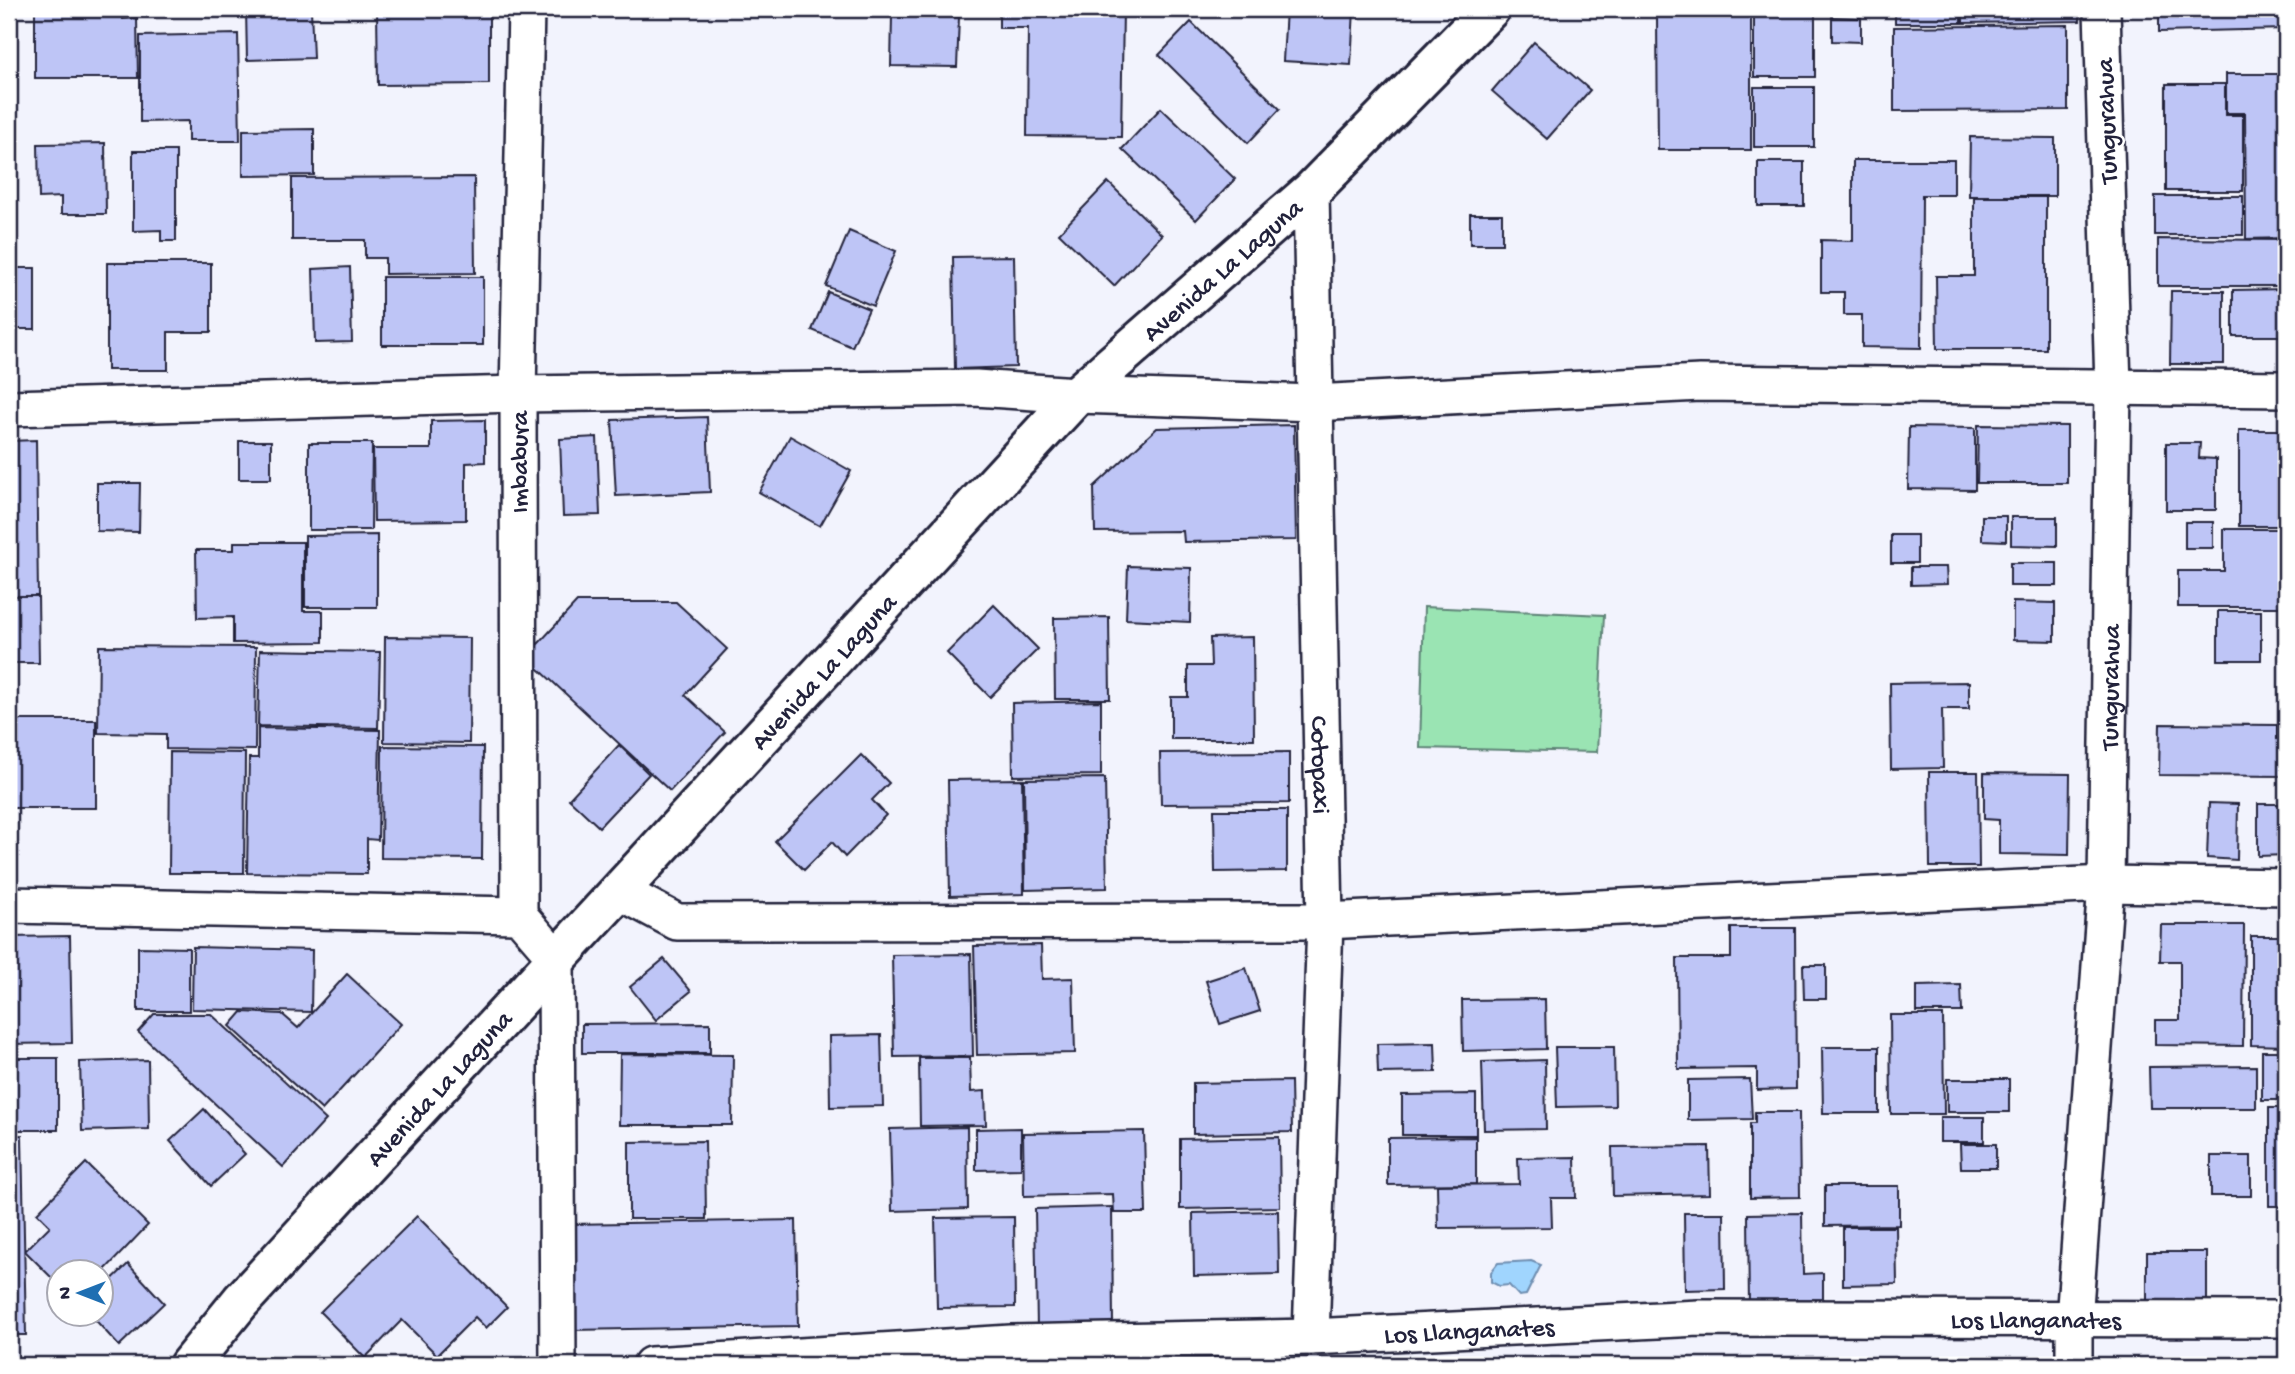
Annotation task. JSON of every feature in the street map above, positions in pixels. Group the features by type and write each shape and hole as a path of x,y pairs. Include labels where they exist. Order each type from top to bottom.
{"street":[{"name":"Imbabura","path":"519,915 518,394 526,9"},
{"name":"Avenida La Laguna","path":"190,1365 242,1301 1077,396 1311,191 1490,9"},
{"name":"Tungurahua","path":"2074,1365 2074,1320 2106,884 2113,387 2102,9"},
{"name":"Cotopaxi","path":"1311,191 1325,920 1311,1337"},
{"path":"9,408 518,394 976,388 1077,396 1314,403 1700,383 2286,389"},
{"path":"621,892 677,922 1325,920 2106,884 2286,887"},
{"path":"9,905 519,915 556,958 558,1365"},
{"name":"Los Llanganates","path":"651,1365 1011,1354 1699,1318 2286,1319"}],"green space":[{"path":"1424,607 1604,615 1597,752 1420,748"}],"water":[{"path":"1531,1261 1541,1265 1526,1295 1519,1296 1509,1285 1499,1286 1491,1282 1491,1272 1498,1263"}],"building":[{"path":"35,9 123,9 123,19 137,18 138,78 35,78"},
{"path":"246,9 311,9 313,58 247,60"},
{"path":"377,9 489,9 489,84 378,85"},
{"path":"999,9 1123,9 1121,137 1027,136 1028,28 999,28"},
{"path":"1286,9 1354,9 1351,65 1283,61"},
{"path":"1694,9 1751,9 1751,150 1658,150 1657,17 1694,17"},
{"path":"1895,9 1961,9 1961,23 1895,23"},
{"path":"1963,9 2080,9 2080,21 1963,23"},
{"path":"2159,9 2286,9 2286,29 2159,32"},
{"path":"1754,10 1815,10 1815,77 1754,77"},
{"path":"892,16 959,17 957,67 891,66"},
{"path":"1832,17 1861,18 1861,42 1832,41"},
{"path":"1191,22 1280,109 1248,143 1159,55"},
{"path":"2068,25 2068,110 1894,111 1894,27"},
{"path":"238,34 240,141 188,141 188,121 140,122 140,36"},
{"path":"1534,42 1590,90 1547,139 1492,91"},
{"path":"2226,74 2286,74 2286,238 2246,239 2245,113 2226,113"},
{"path":"2166,84 2225,84 2225,115 2243,115 2243,191 2166,191"},
{"path":"1754,87 1814,87 1814,147 1754,147"},
{"path":"1161,108 1235,179 1196,220 1122,149"},
{"path":"314,129 314,175 243,176 243,130"},
{"path":"1970,137 2055,138 2055,196 1969,196"},
{"path":"105,143 106,214 61,214 61,197 39,198 38,144"},
{"path":"133,151 176,151 176,241 161,241 161,230 133,231"},
{"path":"1853,160 1954,160 1954,195 1922,195 1921,348 1862,347 1862,315 1844,315 1844,292 1821,292 1821,240 1853,241"},
{"path":"1758,162 1804,162 1804,206 1758,206"},
{"path":"474,177 475,273 385,274 385,258 365,258 365,240 292,240 292,178"},
{"path":"1108,182 1162,235 1114,286 1059,233"},
{"path":"2155,196 2243,196 2243,235 2155,235"},
{"path":"1974,197 2046,197 2046,349 1937,349 1936,276 1974,276"},
{"path":"1470,214 1502,214 1502,244 1470,244"},
{"path":"849,231 896,251 873,306 826,286"},
{"path":"2158,239 2286,240 2286,286 2158,286"},
{"path":"1014,256 1016,367 955,369 953,257"},
{"path":"107,263 211,263 211,332 168,332 168,370 107,370"},
{"path":"350,267 352,342 315,343 313,269"},
{"path":"9,268 35,268 35,329 9,329"},
{"path":"382,277 483,277 483,345 382,345"},
{"path":"2286,289 2286,336 2233,336 2233,290"},
{"path":"2171,291 2224,291 2224,364 2170,364"},
{"path":"828,292 869,309 852,347 812,330"},
{"path":"707,417 710,492 616,496 612,420"},
{"path":"485,420 485,462 466,463 466,520 374,521 373,449 431,449 431,421"},
{"path":"1294,425 1296,540 1184,542 1183,531 1095,532 1094,487 1157,428"},
{"path":"1978,425 2067,426 2067,483 1977,483"},
{"path":"1909,427 1975,428 1975,490 1908,489"},
{"path":"2239,430 2286,430 2286,526 2239,526"},
{"path":"790,436 851,471 820,526 759,492"},
{"path":"597,437 600,515 563,516 560,439"},
{"path":"36,440 38,596 9,596 9,441"},
{"path":"239,441 271,441 271,479 239,479"},
{"path":"309,443 372,443 371,530 309,530"},
{"path":"2166,443 2200,443 2199,458 2216,459 2216,510 2166,510"},
{"path":"97,483 140,483 139,532 97,531"},
{"path":"1982,516 2006,516 2006,541 1982,540"},
{"path":"2011,517 2057,517 2057,546 2011,545"},
{"path":"2185,522 2213,522 2213,548 2185,548"},
{"path":"2224,529 2286,529 2286,607 2178,607 2178,571 2224,571"},
{"path":"377,535 377,607 305,607 305,536"},
{"path":"1891,535 1917,535 1917,563 1891,563"},
{"path":"234,542 303,542 303,611 323,611 323,642 233,643 233,617 197,618 196,550 234,550"},
{"path":"2010,563 2057,563 2057,586 2010,586"},
{"path":"1128,566 1191,568 1190,622 1126,619"},
{"path":"1911,567 1946,567 1947,584 1911,585"},
{"path":"9,596 38,596 39,663 9,663"},
{"path":"577,602 676,602 727,649 685,695 725,732 670,791 526,657"},
{"path":"2013,602 2055,603 2055,641 2013,640"},
{"path":"994,605 1038,649 990,697 947,653"},
{"path":"2218,611 2261,611 2261,660 2218,660"},
{"path":"1109,617 1110,699 1055,699 1054,618"},
{"path":"385,637 470,638 469,743 384,742"},
{"path":"1253,637 1254,739 1171,739 1171,697 1188,697 1188,666 1211,666 1210,638"},
{"path":"99,646 256,647 255,750 166,749 166,734 98,733"},
{"path":"260,650 380,652 378,728 258,726"},
{"path":"1969,682 1969,709 1942,709 1943,768 1891,769 1890,683"},
{"path":"1101,701 1101,775 1013,776 1012,703"},
{"path":"9,720 96,720 96,808 9,808"},
{"path":"2160,724 2277,725 2277,739 2286,739 2286,776 2159,775"},
{"path":"258,728 380,730 378,840 367,839 367,874 247,873 249,758 258,758"},
{"path":"619,745 649,774 599,827 569,799"},
{"path":"382,746 483,747 482,859 381,858"},
{"path":"170,752 245,753 244,873 169,873"},
{"path":"1289,752 1289,803 1161,804 1160,753"},
{"path":"861,755 889,783 872,800 886,815 845,857 832,842 804,870 775,841"},
{"path":"1929,772 1978,772 1979,867 1930,867"},
{"path":"1984,773 2070,774 2069,855 1999,854 1999,820 1984,819"},
{"path":"1105,778 1107,888 1025,890 1024,779"},
{"path":"1022,779 1024,894 950,896 948,780"},
{"path":"2209,803 2238,804 2237,860 2207,858"},
{"path":"2258,804 2286,804 2286,855 2258,856"},
{"path":"1214,810 1287,810 1287,871 1215,872"},
{"path":"2161,925 2244,925 2243,1046 2155,1045 2155,1020 2180,1020 2180,961 2160,961"},
{"path":"1731,928 1795,928 1796,1089 1757,1090 1757,1068 1678,1069 1677,958 1731,958"},
{"path":"70,936 72,1043 9,1044 9,937"},
{"path":"2251,936 2286,936 2286,1046 2251,1045"},
{"path":"1041,945 1042,979 1073,978 1075,1053 977,1055 974,946"},
{"path":"138,947 189,948 189,1011 138,1011"},
{"path":"193,947 312,950 311,1012 192,1009"},
{"path":"971,954 973,1056 894,1057 892,955"},
{"path":"664,959 691,991 656,1020 630,987"},
{"path":"1803,965 1826,965 1826,999 1804,999"},
{"path":"1246,968 1260,1011 1220,1024 1206,981"},
{"path":"347,974 401,1024 322,1110 230,1026 242,1012 282,1014 298,1028"},
{"path":"1961,985 1962,1012 1917,1012 1917,986"},
{"path":"1545,999 1546,1049 1463,1051 1462,1000"},
{"path":"154,1014 211,1014 326,1120 283,1167 138,1032"},
{"path":"1890,1015 1943,1015 1944,1114 1891,1114"},
{"path":"710,1023 710,1053 582,1053 582,1024"},
{"path":"881,1035 883,1106 830,1107 829,1036"},
{"path":"1435,1043 1436,1072 1378,1073 1377,1044"},
{"path":"1555,1047 1614,1047 1615,1106 1557,1107"},
{"path":"1822,1047 1879,1047 1879,1113 1823,1113"},
{"path":"2262,1051 2286,1051 2286,1100 2262,1100"},
{"path":"620,1054 733,1055 732,1125 619,1125"},
{"path":"9,1058 58,1058 58,1130 9,1130"},
{"path":"919,1058 970,1058 971,1092 985,1091 986,1125 920,1126"},
{"path":"148,1060 149,1129 82,1131 80,1062"},
{"path":"1545,1060 1546,1129 1484,1130 1482,1062"},
{"path":"2256,1066 2256,1108 2150,1108 2149,1067"},
{"path":"1750,1079 1752,1119 1688,1120 1688,1080"},
{"path":"1947,1079 2009,1079 2009,1112 1947,1112"},
{"path":"1291,1081 1292,1132 1193,1134 1193,1083"},
{"path":"1476,1094 1476,1135 1402,1135 1402,1095"},
{"path":"2269,1108 2286,1108 2286,1206 2269,1206"},
{"path":"204,1109 245,1154 211,1186 170,1141"},
{"path":"1755,1112 1799,1112 1800,1197 1750,1198 1750,1123 1755,1123"},
{"path":"1940,1117 1984,1117 1984,1142 1940,1142"},
{"path":"967,1127 968,1209 892,1211 890,1129"},
{"path":"1021,1128 1021,1169 976,1170 976,1129"},
{"path":"1144,1131 1146,1213 1114,1213 1113,1194 1024,1196 1023,1133"},
{"path":"22,1135 26,1335 9,1335 9,1136"},
{"path":"1279,1137 1280,1207 1180,1209 1180,1139"},
{"path":"1476,1137 1476,1184 1388,1185 1388,1138"},
{"path":"705,1141 706,1219 629,1219 629,1142"},
{"path":"1960,1144 1996,1144 1996,1168 1961,1168"},
{"path":"1709,1146 1710,1194 1613,1196 1612,1147"},
{"path":"2211,1156 2251,1156 2251,1196 2211,1196"},
{"path":"1575,1157 1576,1198 1551,1198 1552,1227 1438,1228 1437,1185 1519,1184 1518,1158"},
{"path":"86,1163 148,1225 116,1258 46,1258 46,1272 25,1251 50,1226 37,1213"},
{"path":"1825,1186 1899,1186 1899,1225 1825,1226"},
{"path":"1112,1207 1113,1326 1037,1328 1035,1209"},
{"path":"1278,1211 1279,1274 1194,1276 1193,1213"},
{"path":"1684,1213 1724,1213 1725,1289 1685,1290"},
{"path":"1802,1213 1803,1274 1823,1273 1823,1307 1749,1308 1748,1214"},
{"path":"417,1216 507,1307 486,1328 475,1317 437,1355 402,1320 365,1358 320,1312"},
{"path":"1014,1217 1015,1307 937,1308 935,1218"},
{"path":"796,1220 798,1326 572,1330 570,1224"},
{"path":"1843,1227 1896,1227 1897,1284 1843,1285"},
{"path":"2147,1252 2207,1252 2207,1302 2147,1302"},
{"path":"128,1264 164,1303 119,1346 103,1328 116,1328 116,1276"},
{"path":"1216,1362 1257,1362 1257,1365 1216,1365"}]}
